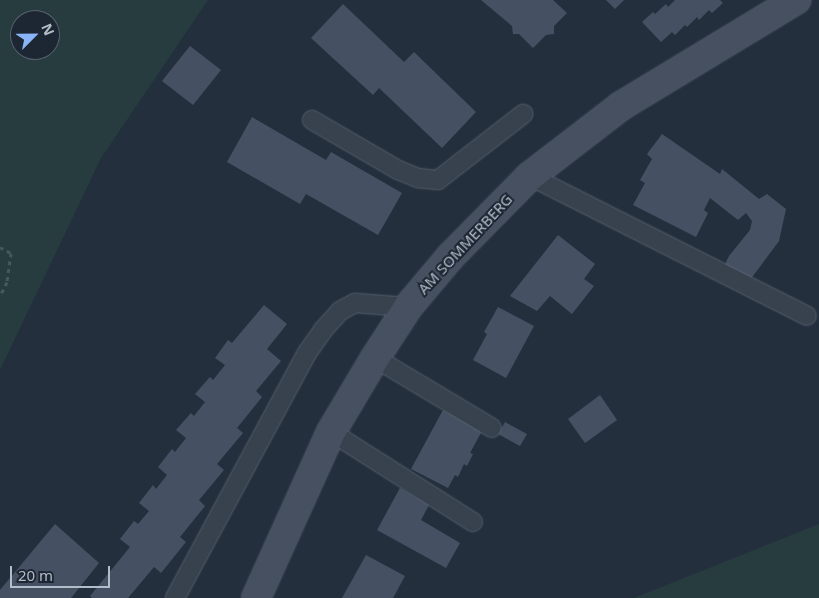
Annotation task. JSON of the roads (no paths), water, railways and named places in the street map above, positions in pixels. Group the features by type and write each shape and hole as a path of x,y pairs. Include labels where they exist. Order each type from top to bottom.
{"street":[{"name":"AM SOMMERBERG","path":"261,596 332,432 375,358 408,308 451,256 530,176 621,106 796,0"}],"lane":[{"path":"312,120 398,170 418,178 438,180 523,114"},
{"path":"530,176 807,316"},
{"path":"175,598 307,353 323,330 340,311 356,303 408,308"},
{"path":"375,358 492,428"},
{"path":"332,432 474,522"}]}
